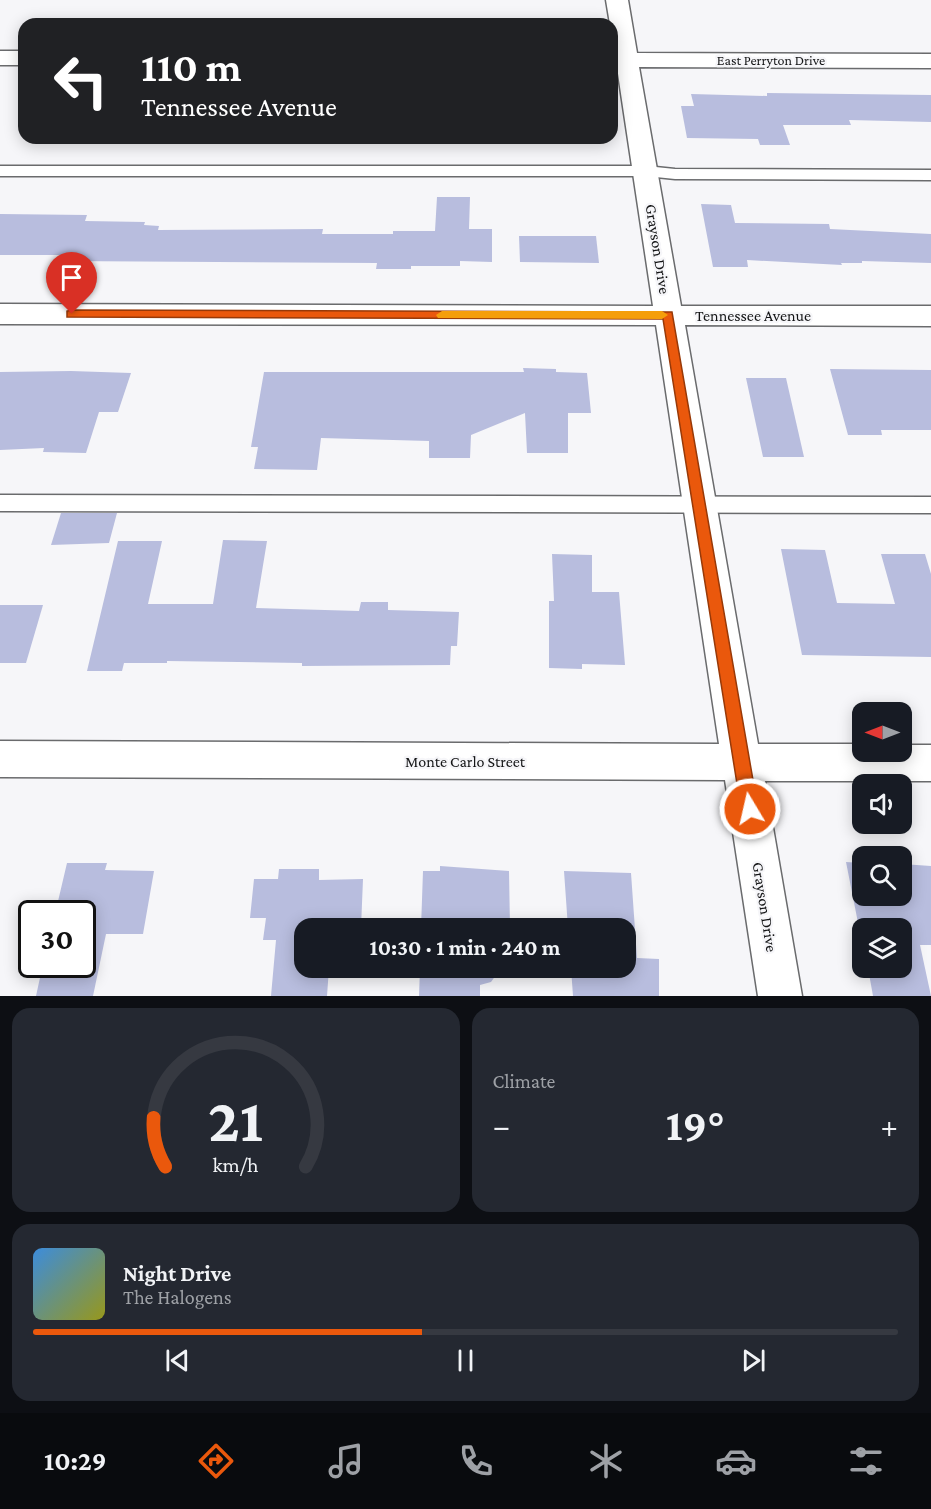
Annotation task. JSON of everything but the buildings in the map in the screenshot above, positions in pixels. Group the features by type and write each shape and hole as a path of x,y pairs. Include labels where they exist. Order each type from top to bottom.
{"street":[{"name":"Grayson Drive","path":"617,0 618,18"},
{"name":"Grayson Drive","path":"618,30 619,60 646,171 780,996"},
{"path":"0,58 18,58"},
{"name":"East Perryton Drive","path":"619,60 931,61"},
{"name":"Tennessee Avenue","path":"0,314 931,316"},
{"name":"Monte Carlo Street","path":"0,759 931,763"}],"lane":[{"path":"0,171 646,171 675,174 931,175"},
{"path":"0,503 931,505"}],"slow traffic":[{"path":"442,315 662,315"}],"route":[{"path":"72,314 668,315 750,809"}]}
